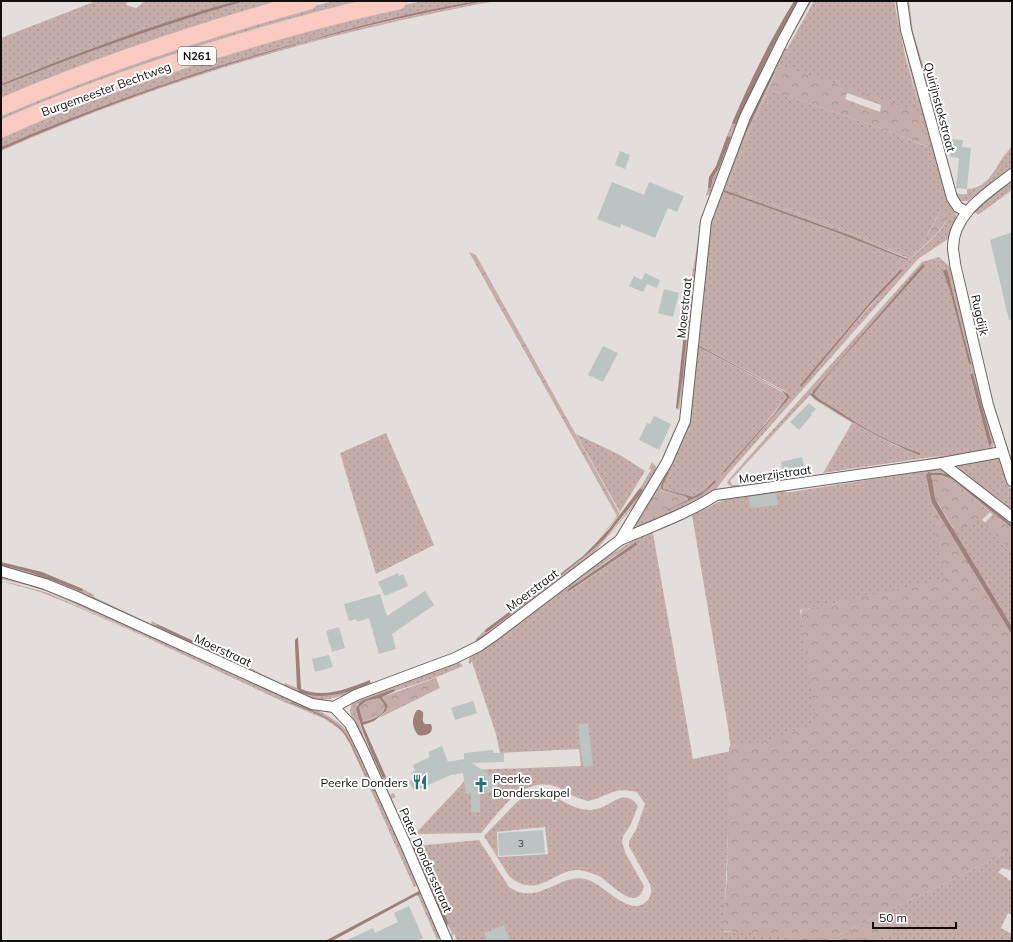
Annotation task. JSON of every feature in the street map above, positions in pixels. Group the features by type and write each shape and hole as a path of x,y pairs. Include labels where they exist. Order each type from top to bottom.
{"main road":[{"name":"Burgemeester Bechtweg","path":"1,107 41,90 162,45 261,14 309,1"},
{"name":"Burgemeester Bechtweg","path":"1,129 89,93 169,65 264,35 398,1"}],"street":[{"name":"Moerstraat","path":"1,571 45,584 77,597 305,701 312,704 334,708 356,695 426,670 479,646 620,540 667,462 685,421 706,221 745,117 804,1"},
{"name":"Quirijnstokstraat","path":"902,1 906,30 952,198 958,207 967,212"},
{"name":"Rugdijk","path":"1012,174 986,193 967,212 959,224 953,248 955,264 988,405 1012,481"},
{"name":"Moerzijstraat","path":"620,540 675,516 707,501 716,495 942,463 1002,452"},
{"path":"942,463 1012,517"},
{"name":"Pater Dondersstraat","path":"334,708 350,724 362,748 447,941"}],"green space":[{"path":"96,1 128,1 126,5 136,8 145,1 236,1 118,40 1,84 1,38"},
{"path":"245,1 283,1 1,99 1,86 122,40"},
{"path":"334,1 369,1 1,123 1,113 86,79 295,11"},
{"path":"423,1 478,1 415,13 374,23 233,62 116,102 1,147 1,135 167,72 385,9"},
{"path":"486,1 496,1 432,13 369,28 244,61 121,102 1,151 76,118 126,99 176,81 278,49 330,35 434,11"},
{"path":"798,1 800,1 733,137 711,193 706,196 708,188 711,188 713,177 719,168 731,138 727,136 732,123 736,125 771,50"},
{"path":"808,1 812,1 785,47"},
{"path":"814,1 894,1 905,55 921,113 904,46 895,1 898,1 907,49 947,199 956,212 951,237 918,259 727,475 716,489 715,493 650,523 636,526 632,523 680,436 707,231 736,145 785,47 787,49","holes":["779,65 920,115 927,147 891,132 769,89 757,114 727,188 822,222 908,256 919,247 942,209 945,222 940,231 924,247 909,259 905,258 907,260 724,191 768,206 725,190 747,133","773,72 775,73 746,133 725,183 747,127","902,269 801,386 800,385 878,293","700,346 783,390 790,397 724,473 787,397 782,392 699,347","660,490 687,499 645,521"]},
{"path":"905,1 909,1 913,32 932,94 927,94 914,45"},
{"path":"779,65 919,111 928,147 891,132 769,89 757,114 727,188 822,222 908,256 918,248 923,241 942,208 945,221 940,230 930,241 909,259 724,190 747,133","holes":["847,93 881,105 880,112 845,99"]},
{"path":"929,101 931,101 954,191 957,193 967,194 967,189 974,188 984,183 993,173 1012,145 1012,167 968,201 959,201 954,194"},
{"path":"1012,180 1012,190 978,215 974,211 976,208"},
{"path":"700,229 694,282 690,285 690,293 692,296 686,364 679,410 676,408 678,408 683,375 690,304 690,295 688,295 689,283 691,282"},
{"path":"469,252 476,255 620,514 596,543 617,516"},
{"path":"939,257 952,269 975,373 993,437 993,446 989,452 823,475 906,463 945,455 823,473 852,423 815,400 810,395 730,481 732,485 777,480 778,483 733,488 727,483 922,262","holes":["923,265 925,266 832,370 814,394 825,403 867,429 898,445 920,453 896,446 866,430 815,399 812,395 814,390","947,269 965,339 969,364 944,271","973,374 992,443 989,446 970,375"]},
{"path":"386,433 434,545 376,574 340,453"},
{"path":"576,434 620,455 645,471 620,512"},
{"path":"999,457 1012,492 1012,515 952,464"},
{"path":"652,462 658,469 638,501 591,556 479,641 475,640 485,630 487,633 537,595 536,592 540,590 541,592 564,574 604,538 621,520 643,490 640,488 651,470 649,469"},
{"path":"929,467 942,469 955,475 1012,522 1012,525 950,475 941,473 930,474 929,471 925,471 949,583 800,610 822,732 731,751 724,932 791,932 792,941 457,941 454,933 452,936 454,941 452,941 450,937 452,933 449,927 445,926 410,846 414,843 414,845 411,846 447,925 449,924 415,846 479,840 509,887 520,892 539,892 575,878 585,879 600,886 624,903 632,906 640,905 647,901 651,892 650,884 629,846 629,841 636,830 645,804 637,792 629,790 611,792 588,801 575,797 558,787 542,785 531,786 512,798 481,833 415,834 461,785 472,770 581,766 579,749 500,753 496,734 472,662 469,664 469,659 472,653 493,640 594,565 645,533 711,501 732,495","holes":["924,468 924,471 791,492 786,492 785,489","724,498 723,500 692,515 731,751 693,759 653,534 651,535 654,532 652,530 712,502","636,542 637,545 567,592 568,589"]},
{"path":"925,471 929,471 927,473 932,503 1012,635 1012,850 827,941 787,941 785,936 723,931 727,876 729,747 770,740 816,724 801,614 802,610 944,579"},
{"path":"930,474 941,475 952,479 1012,528 1012,530 949,479 941,476 931,476"},
{"path":"933,475 949,479 990,512 981,521 978,519 966,525 956,533 935,498 930,478"},
{"path":"788,478 794,478 802,478 789,480"},
{"path":"660,489 661,491 685,497 687,500 645,521 638,521 635,519"},
{"path":"993,514 1012,530 1012,549 984,524"},
{"path":"978,517 1012,542 1012,630 952,529"},
{"path":"1,565 29,572 82,592 83,589 94,595 94,597 151,624 152,621 157,624 157,626 228,660 230,658 284,685 285,683 297,688 298,691 327,696 350,690 370,683 371,681 372,685 335,698 312,700 1,568"},
{"path":"1,575 56,592 321,712 346,729 352,738 417,885 414,887 345,736 350,743 390,832 350,740 339,726 324,717 341,731 325,719 282,701 141,635 68,603 40,592 1,581 48,593 158,642 48,592 1,579"},
{"path":"455,662 460,663 463,666 432,679 395,691 394,689 363,700 357,705 360,725 370,752 383,778 386,777 384,780 390,795 393,793 396,797 389,800 352,720 350,711 352,702"},
{"path":"436,678 440,688 379,718 386,711 384,699 382,697"},
{"path":"379,698 385,707 384,710 377,716 363,722 359,707 366,701"},
{"path":"539,793 548,794 572,806 587,810 598,809 621,798 632,800 638,806 630,826 623,836 622,842 626,854 644,886 641,894 636,898 630,897 617,890 599,876 584,871 575,870 566,872 548,881 530,885 520,883 509,876 484,836 518,801 530,795","holes":["545,827 548,854 498,857 497,832"]},
{"path":"1012,850 1012,871 1002,868 998,872 1012,882 1012,915 1008,913 1001,928 1012,934 1012,941 874,941 901,927 894,915 888,913 841,938 827,941 926,893"},
{"path":"420,890 440,937 437,940 418,896 420,894 418,891"},
{"path":"888,913 894,915 901,927 874,941 832,941"}],"shaded area":[{"path":"236,1 245,1 122,40 1,86 1,84 117,39"},
{"path":"478,1 486,1 362,27 239,61 119,102 59,125 1,150 1,147 77,116 153,88 231,62 372,23 414,13"},
{"path":"794,1 798,1 771,50 736,125 732,123 746,92"},
{"path":"773,72 775,72 746,133 726,184 725,183 747,127"},
{"path":"727,136 731,137 719,168 713,177 711,188 708,188 709,177 716,166"},
{"path":"724,190 849,235 908,259 907,260 833,231 724,192"},
{"path":"923,264 925,266 832,370 814,394 822,401 867,429 898,445 920,453 920,455 892,443 866,430 840,415 811,395 814,390"},
{"path":"901,269 902,271 870,305 801,387 800,385 878,293"},
{"path":"947,269 971,364 969,364 950,291 943,271"},
{"path":"688,295 690,295 690,304 683,375 678,408 676,408"},
{"path":"698,345 783,391 790,397 724,473 723,472 787,397 782,391 699,347 689,412"},
{"path":"970,374 973,374 992,443 989,446"},
{"path":"929,471 930,473 950,475 1012,525 1012,528 952,479 941,475 931,475 935,498 938,504 1012,627 1012,635 932,503 926,475"},
{"path":"667,472 669,472 663,485 663,489 693,497 704,491 715,480 716,482 701,495 655,516 688,500 685,496 661,489"},
{"path":"640,488 643,490 639,496 604,539 541,592 540,590 583,556 596,543 609,529"},
{"path":"636,542 637,545 567,592 568,589"},
{"path":"1,562 42,572 83,589 82,592 29,572 1,565"},
{"path":"536,592 537,595 486,633 485,630"},
{"path":"157,624 230,658 228,660 156,626"},
{"path":"298,637 301,689 310,692 327,693 345,689 370,680 370,683 354,690 335,695 317,696 299,692 297,688 295,645 295,640"},
{"path":"394,689 395,691 382,697 387,705 386,711 374,721 363,725 386,777 383,778 361,726 356,708 363,700","holes":["379,698 385,707 381,714 373,719 363,722 359,707 366,701"]},
{"path":"291,702 324,716 339,726 345,732 391,832 345,735 332,722 290,703"},
{"path":"417,710 423,712 423,720 425,724 431,724 432,730 427,735 418,735 414,729 413,720"},
{"path":"414,845 449,924 446,925 411,846"},
{"path":"419,891 420,894 418,896 417,895 332,941 325,941"}],"building":[{"path":"951,139 963,140 962,147 971,148 967,189 956,188 959,158 950,157"},
{"path":"620,151 630,155 625,169 615,165"},
{"path":"612,182 644,195 649,182 684,196 677,212 668,208 655,238 621,224 620,228 597,219"},
{"path":"1012,232 1012,319 1009,320 990,240"},
{"path":"645,273 660,280 657,288 647,284 643,292 629,286 634,276 642,280"},
{"path":"664,289 679,293 673,317 658,313"},
{"path":"603,346 618,353 603,382 588,375"},
{"path":"809,403 816,409 799,430 790,422"},
{"path":"654,416 671,424 659,450 639,440 647,423 650,424"},
{"path":"802,457 805,471 783,476 781,462"},
{"path":"776,493 778,505 750,508 749,497"},
{"path":"398,573 399,576 403,574 408,586 385,596 378,582"},
{"path":"425,591 434,605 392,634 396,649 379,654 369,618 357,622 356,619 349,621 344,604 380,594 387,616"},
{"path":"339,627 345,648 332,652 326,631"},
{"path":"329,655 333,667 315,672 312,659"},
{"path":"473,701 477,713 455,720 451,708"},
{"path":"588,723 593,766 583,767 578,725"},
{"path":"442,746 448,762 464,759 464,753 493,750 493,753 504,753 504,762 472,763 497,780 498,786 495,791 480,794 480,812 471,812 471,793 466,794 463,773 451,775 414,791 409,781 414,779 411,773 415,771 413,765 430,757 428,752"},
{"path":"543,830 545,853 499,856 498,833"},
{"path":"409,906 423,938 416,941 345,941 373,928 375,933 398,922 394,913"},
{"path":"504,925 510,941 487,941 484,933"}],"place":[{"name":"Peerke Donders","path":"420,782"},
{"name":"Peerke Donderskapel","path":"481,785"}]}
